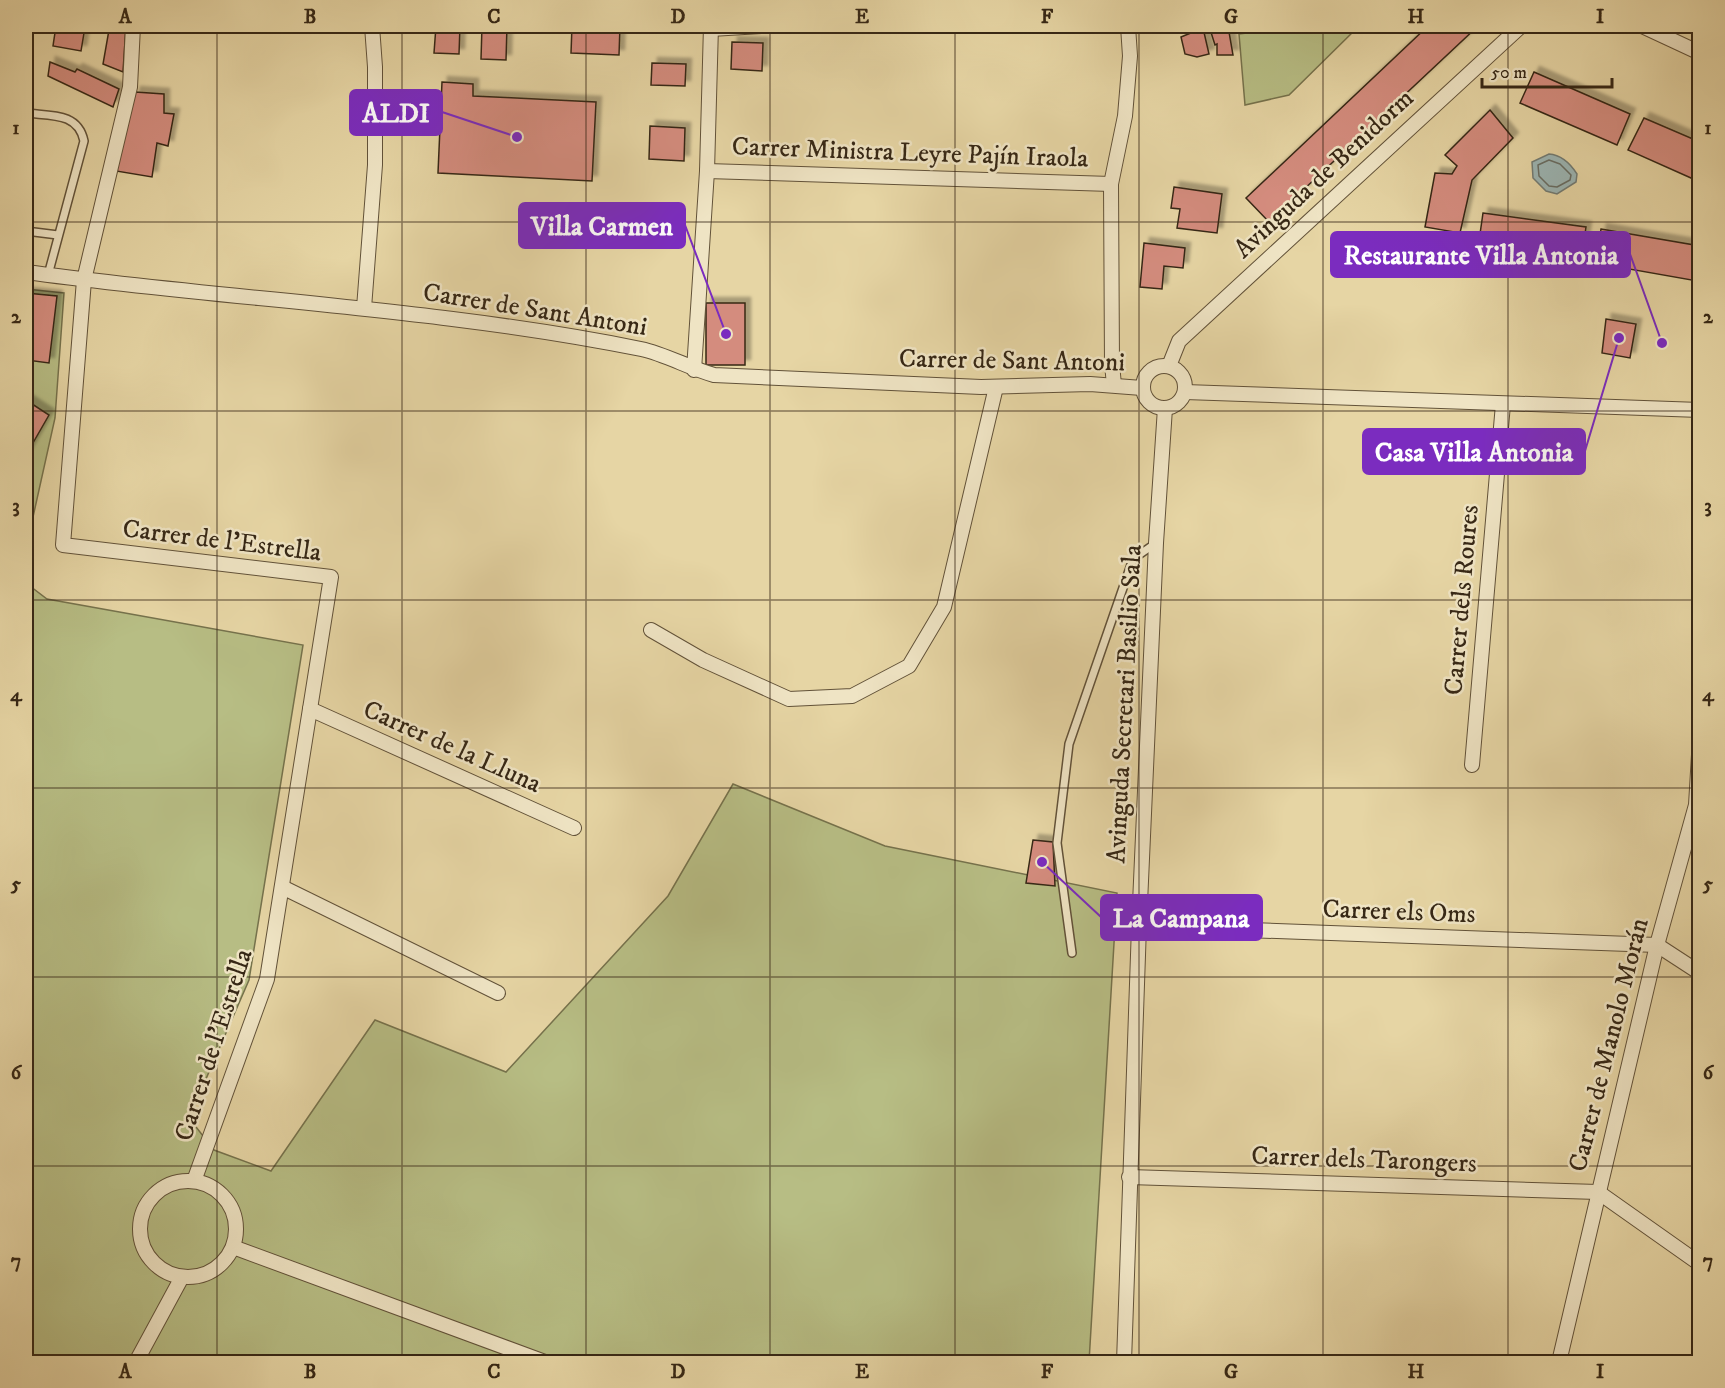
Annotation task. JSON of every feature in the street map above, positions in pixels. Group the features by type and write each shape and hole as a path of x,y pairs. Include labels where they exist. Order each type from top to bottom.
{"street":[{"path":"84,280 130,87 133,26"},
{"path":"364,308 375,165 375,67 372,26"},
{"path":"694,370 707,171 711,27 761,26"},
{"path":"1114,385 1111,184 1125,116 1130,56 1128,26"},
{"name":"Avinguda de Benidorm","path":"1169,366 1179,341 1521,26"},
{"path":"1642,26 1700,53"},
{"name":"Carrer Ministra Leyre Pajín Iraola","path":"707,171 1111,184"},
{"name":"Carrer de Sant Antoni","path":"26,272 84,280 364,308 496,325 644,350 694,370 714,375 996,387 1114,385 1142,388"},
{"name":"Carrer de l'Estrella","path":"84,280 63,545 331,577 267,979 194,1181"},
{"path":"1169,366 1182,376 1186,386 1185,392 1178,404 1165,408 1152,405 1144,394 1143,382 1150,370 1169,366"},
{"path":"651,630 703,660 789,699 852,696 909,666 944,607 996,387"},
{"path":"1185,392 1700,410"},
{"name":"Carrer dels Roures","path":"1472,765 1503,404"},
{"name":"Avinguda Secretari Basilio Sala","path":"1124,1362 1139,926 1156,543 1165,408"},
{"name":"Carrer de la Lluna","path":"310,709 574,828"},
{"name":"Carrer de Manolo Morán","path":"1559,1362 1657,945 1696,805 1700,738"},
{"path":"282,887 498,993"},
{"name":"Carrer els Oms","path":"1139,926 1657,945"},
{"path":"1657,945 1700,973"},
{"name":"Carrer dels Tarongers","path":"1129,1177 1598,1192"},
{"path":"194,1181 208,1185 220,1193 229,1205 236,1233 232,1247 225,1260 212,1271 197,1276 182,1277 167,1273 145,1252 140,1238 140,1223 144,1208 164,1187 179,1182 194,1181"},
{"path":"1598,1192 1700,1264"},
{"path":"232,1247 545,1362"},
{"path":"136,1362 182,1277"}],"lane":[{"path":"26,113 60,117 74,122 82,130 84,141 48,275"},
{"path":"26,231 58,235"},
{"path":"1072,953 1057,843 1069,744 1133,559 1156,543"}],"green space":[{"path":"1301,26 1359,26 1289,95 1245,105 1239,34"},
{"path":"26,289 64,293 55,418 31,526 26,537"},
{"path":"26,583 47,599 303,645 249,980 189,1118 214,1150 271,1171 375,1020 506,1072 668,896 733,784 885,846 1117,893 1089,1362 26,1362"}],"water":[{"path":"1549,154 1565,160 1577,174 1576,182 1557,194 1546,191 1533,178 1532,162"}],"building":[{"path":"56,26 126,26 123,72 103,64 109,30 85,27 81,51 53,46"},
{"path":"436,26 460,26 459,54 434,53"},
{"path":"482,26 507,26 506,60 481,59"},
{"path":"572,26 620,26 619,55 571,53"},
{"path":"1209,26 1228,26 1233,55 1217,55 1217,44 1215,45"},
{"path":"1428,26 1478,26 1269,222 1246,198"},
{"path":"1203,28 1209,54 1197,57 1185,54 1181,37"},
{"path":"732,42 763,43 762,71 731,69"},
{"path":"50,62 75,72 77,69 119,89 113,107 48,76"},
{"path":"652,63 686,64 685,86 651,85"},
{"path":"1534,72 1630,114 1617,145 1520,103"},
{"path":"442,82 473,84 473,96 596,102 592,181 438,173"},
{"path":"135,92 164,94 164,113 174,114 168,146 157,143 152,177 116,171"},
{"path":"1490,110 1513,138 1472,180 1460,233 1425,227 1435,173 1452,174 1457,166 1445,155"},
{"path":"1644,118 1700,142 1700,182 1628,150"},
{"path":"650,126 685,128 684,161 649,159"},
{"path":"1174,187 1222,194 1217,233 1177,228 1180,209 1171,208"},
{"path":"1483,213 1586,227 1581,262 1478,248"},
{"path":"1601,229 1700,246 1697,281 1595,263"},
{"path":"1144,243 1185,248 1183,268 1164,266 1162,289 1140,287"},
{"path":"26,293 57,296 49,363 27,360 26,365"},
{"path":"706,303 745,303 745,365 706,365"},
{"path":"1606,319 1636,324 1630,358 1602,353"},
{"path":"26,400 49,415 26,455"},
{"path":"1033,840 1053,842 1055,886 1026,883"}],"place":[{"name":"ALDI","path":"517,137"},
{"name":"Villa Carmen","path":"726,334"},
{"name":"Casa Villa Antonia","path":"1619,338"},
{"name":"Restaurante Villa Antonia","path":"1662,343"},
{"name":"La Campana","path":"1042,862"}]}
